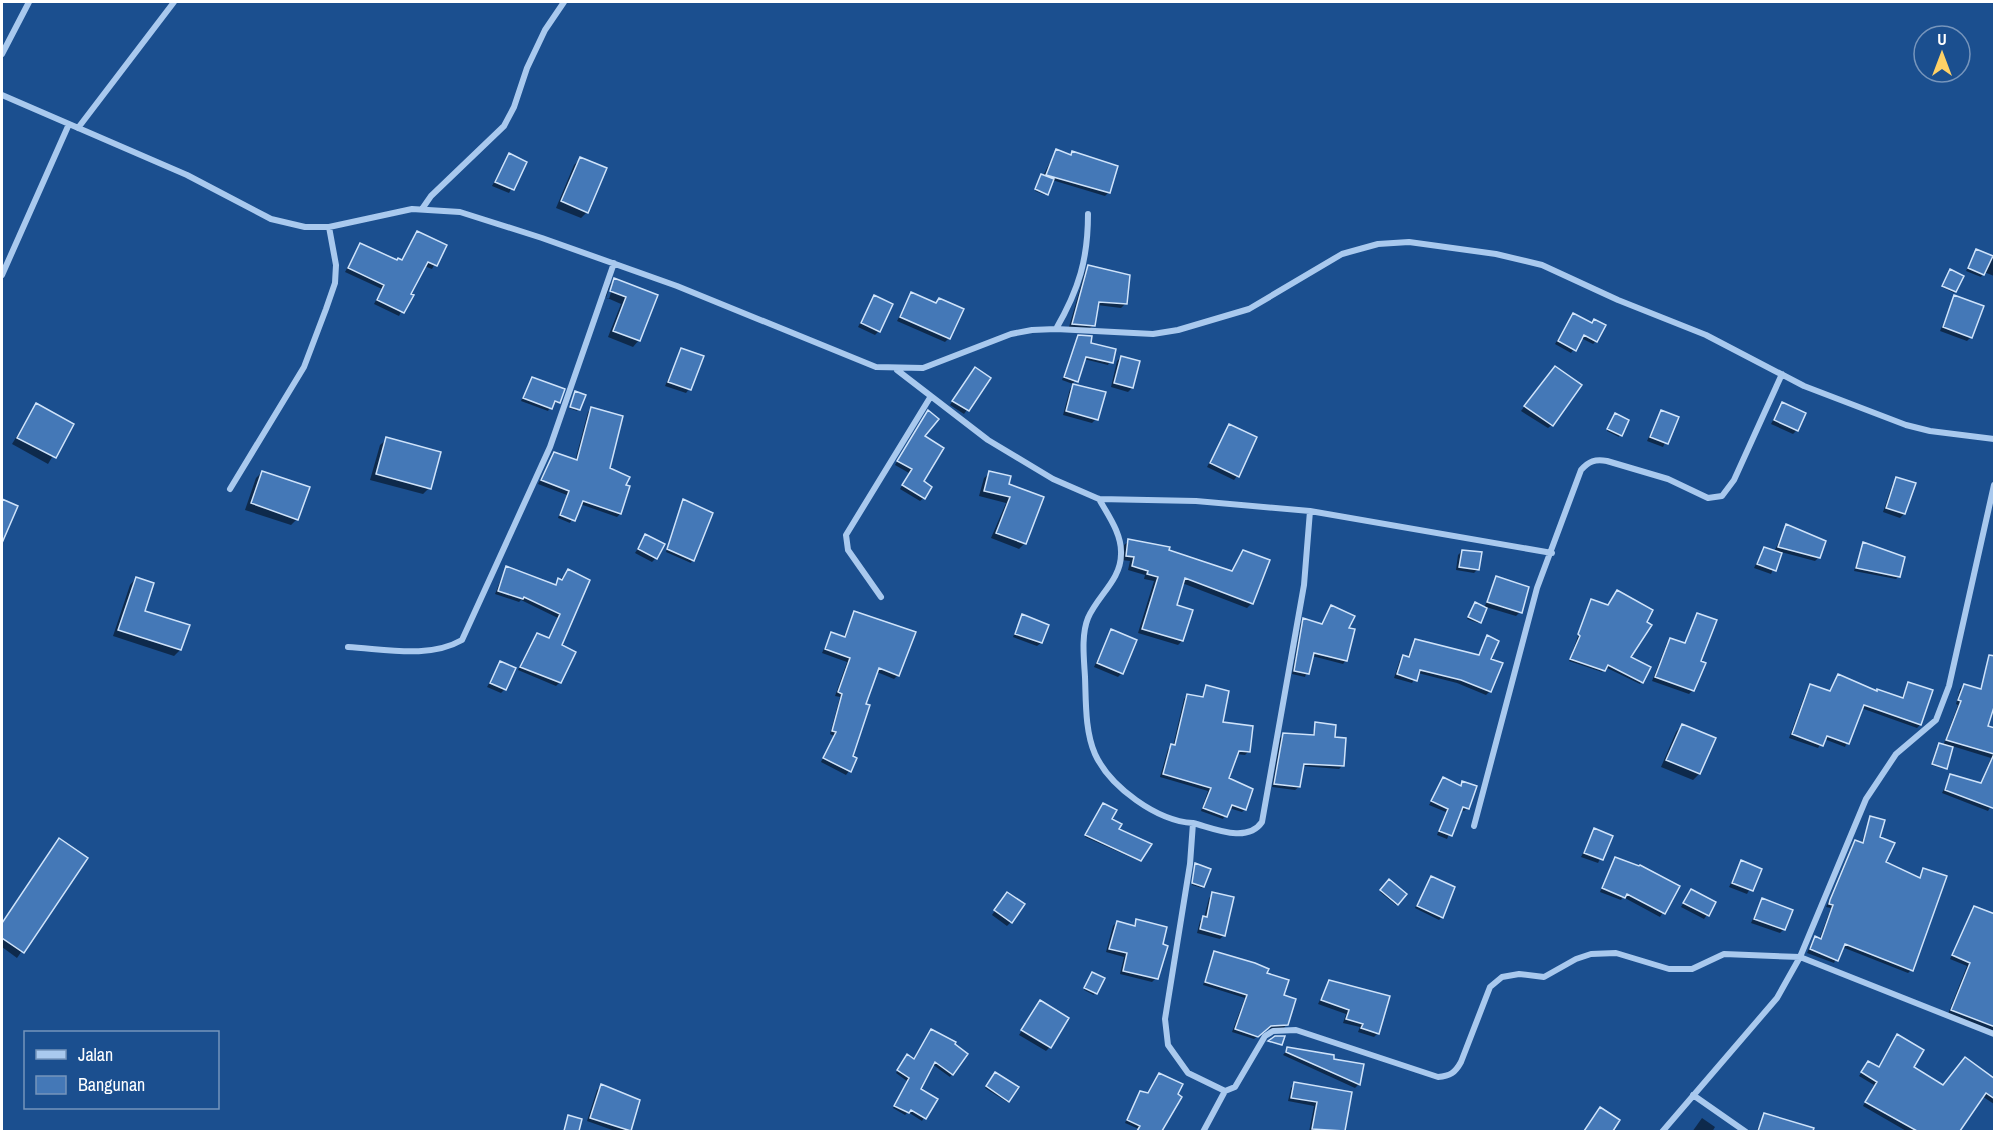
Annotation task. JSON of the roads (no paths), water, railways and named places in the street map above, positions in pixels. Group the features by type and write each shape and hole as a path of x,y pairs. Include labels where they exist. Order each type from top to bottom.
{"street":[{"path":"2,54 29,2"},
{"path":"78,128 174,2"},
{"path":"422,209 431,196 504,126 514,108 526,68 545,30 564,2"},
{"path":"2,94 187,175 271,219 305,227 329,227 422,209 460,212 614,263 876,367 923,368 962,355 1011,334 1056,328 1153,334 1178,330 1249,309 1342,254 1378,244 1409,242 1496,254 1542,265 1618,300 1706,335 1804,386 1906,425 1938,433 1995,439"},
{"path":"2,275 69,124"},
{"path":"1056,328 1070,305 1088,249 1088,213"},
{"path":"230,489 304,368 335,283 336,265 329,227"},
{"path":"348,647 423,651 446,649 462,640 550,447 614,263"},
{"path":"897,369 988,440 1053,479 1099,499 1196,501 1310,511 1552,553"},
{"path":"1474,826 1537,588 1552,553 1581,470 1588,462 1597,459 1668,479 1708,498 1722,496 1734,480 1782,374"},
{"path":"880,597 848,550 846,535 931,396"},
{"path":"1662,1131 1777,998 1800,957 1866,799 1896,754 1926,731 1936,720 1943,706 1995,485"},
{"path":"1099,499 1119,537 1122,552 1119,572 1088,618 1084,642 1089,732 1095,755 1115,783 1148,807 1175,821 1232,833 1246,833 1257,828 1262,822 1304,585 1310,511"},
{"path":"1193,823 1190,864 1166,1019 1168,1045 1188,1073 1225,1090 1235,1087 1265,1036 1285,1029 1438,1077 1448,1076 1461,1062 1490,987 1495,981 1502,977 1519,974 1544,977 1575,959 1591,954 1616,953 1669,969 1692,969 1724,954 1800,957 1995,1034"},
{"path":"1203,1131 1225,1090"},
{"path":"1693,1095 1746,1131"}]}
